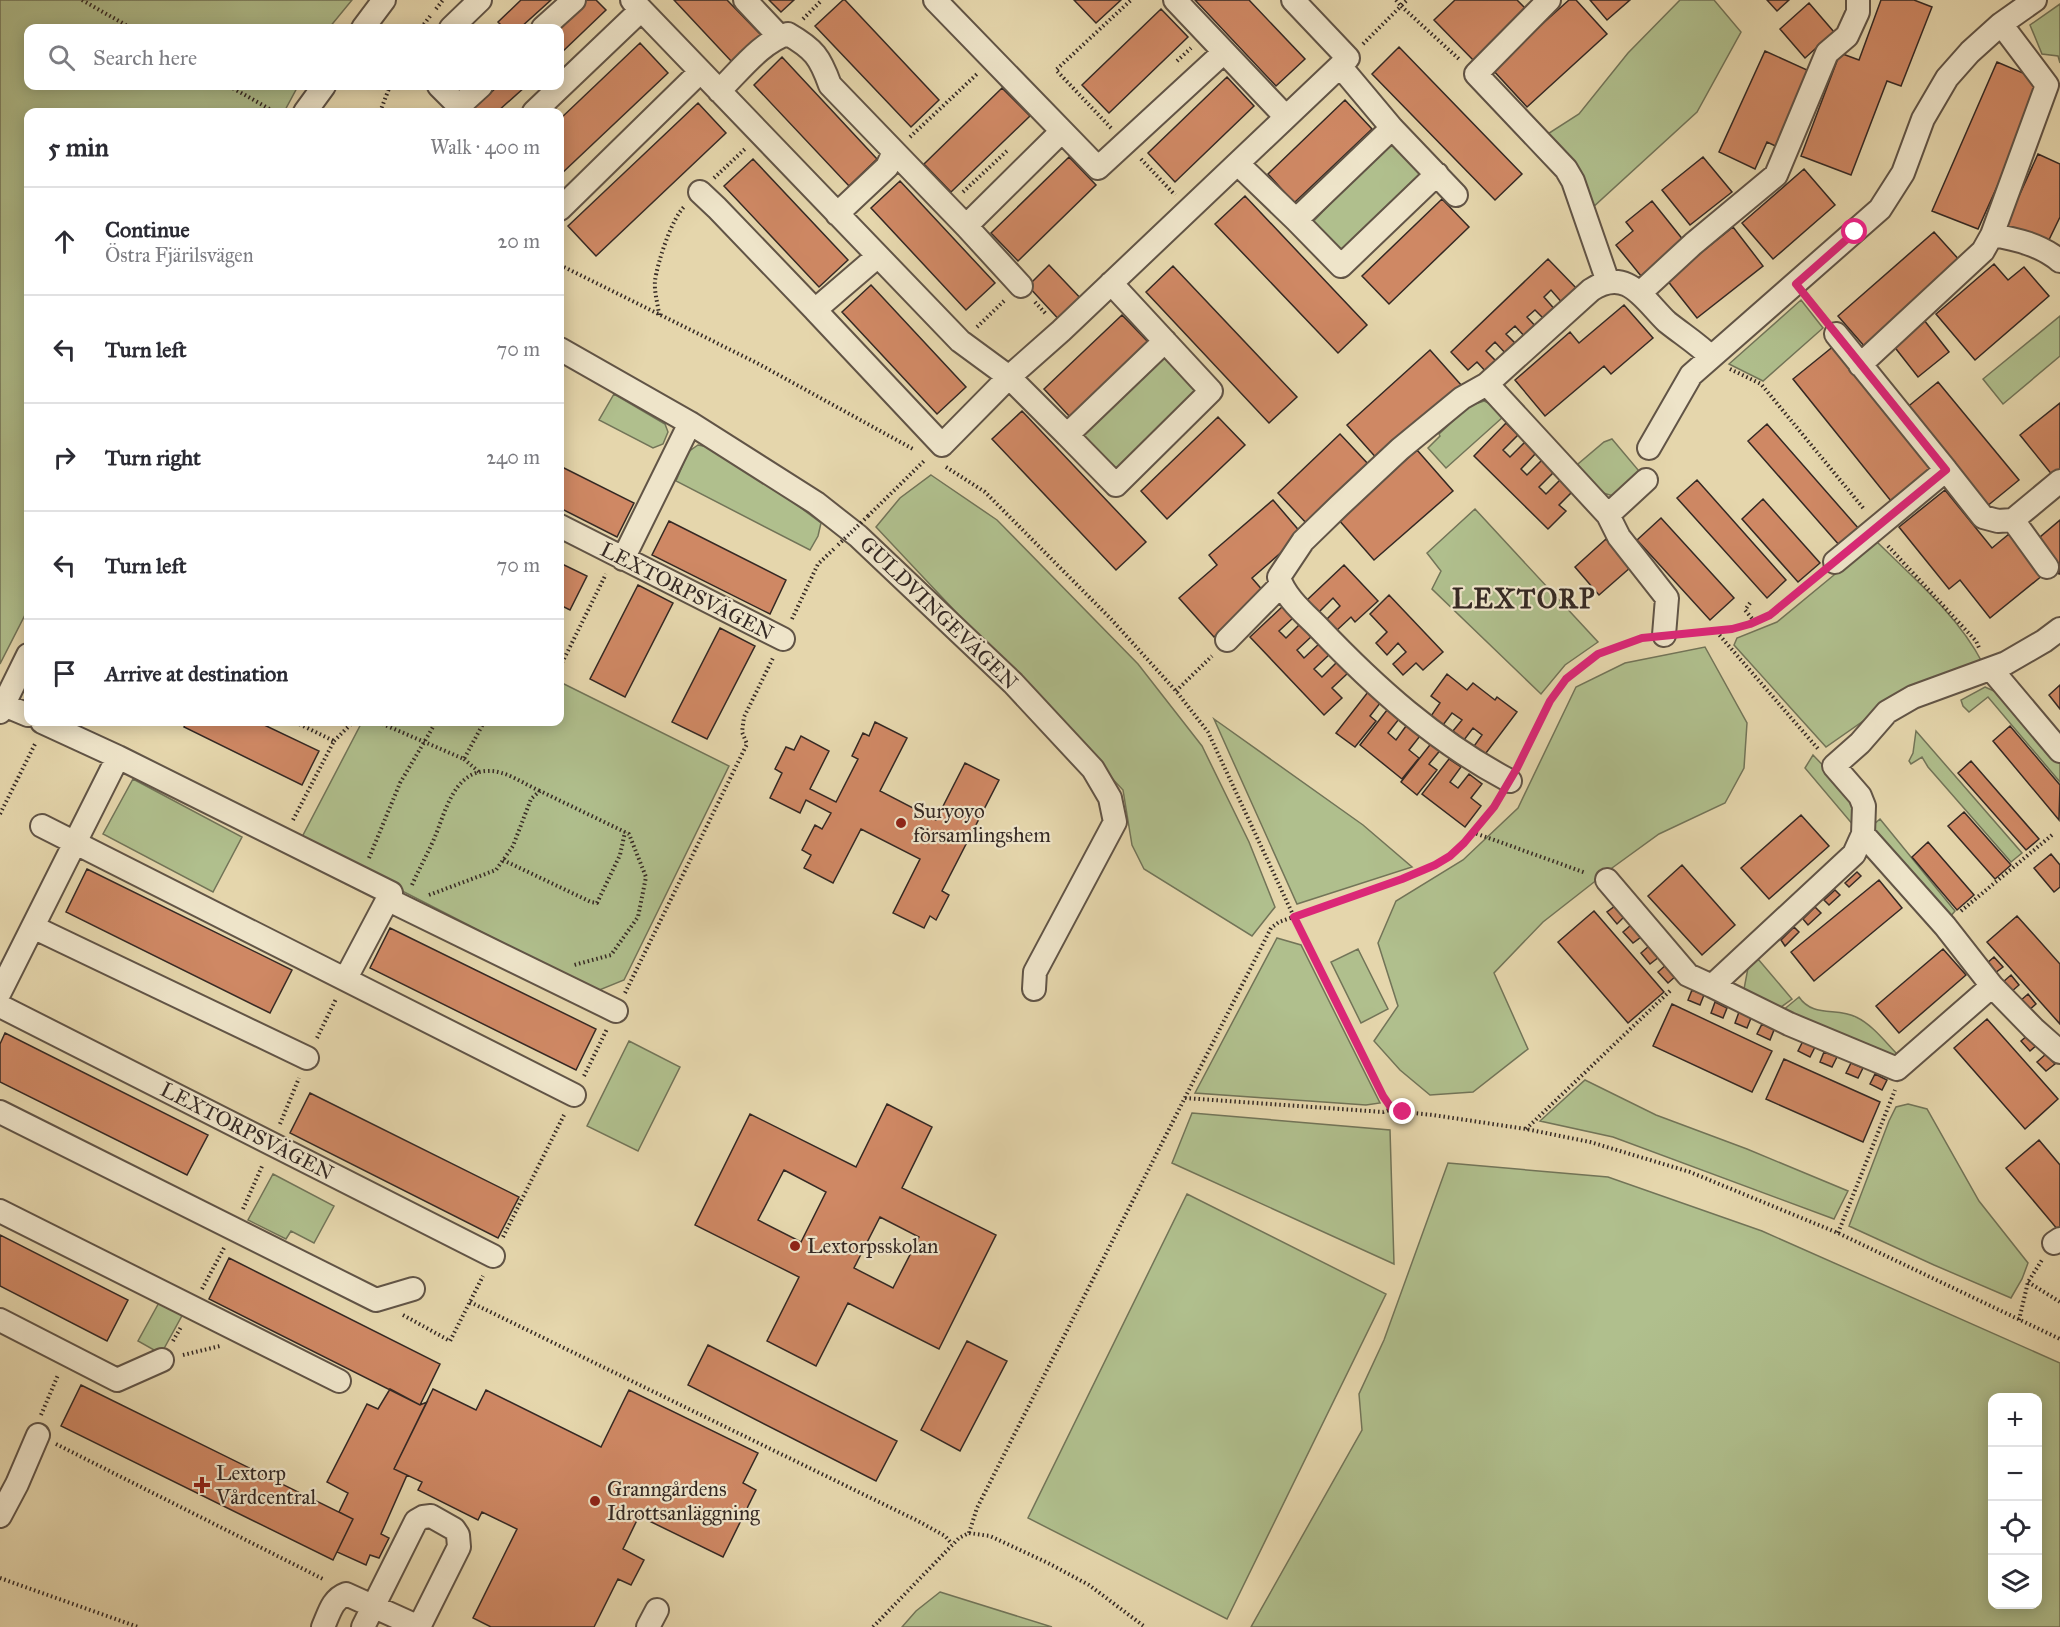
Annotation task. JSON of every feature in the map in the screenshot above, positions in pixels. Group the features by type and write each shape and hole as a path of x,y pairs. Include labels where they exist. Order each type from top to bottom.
{"street":[{"path":"366,24 384,0"},
{"path":"455,24 480,0"},
{"path":"547,24 574,0"},
{"path":"745,0 779,36"},
{"path":"935,0 1098,168 1224,52"},
{"path":"1175,0 1286,117"},
{"path":"1549,0 1476,74 1566,169 1573,181 1608,282"},
{"path":"1640,293 1693,244 1776,175 1827,53 1847,36 1858,12 1858,0"},
{"path":"1649,448 1691,375 1880,209 1903,173 1923,119 1947,78 1970,52 2001,24 2035,0"},
{"path":"564,81 636,5 960,341 1009,377 1116,485 1211,391 1111,283"},
{"path":"1307,5 1344,62 1392,128 1456,195"},
{"path":"1860,365 1983,251 1992,235 2047,85 2001,24"},
{"path":"719,91 779,36 788,34 804,43 822,62 830,85 1021,286"},
{"path":"700,192 815,310 943,455 1009,377 1061,331 1344,62"},
{"path":"564,205 700,72"},
{"path":"308,108 321,90"},
{"path":"443,90 459,106 477,90"},
{"path":"538,108 555,90"},
{"path":"1296,220 1392,128"},
{"path":"966,226 1062,131"},
{"path":"837,214 887,166 894,152"},
{"path":"1238,164 1341,266 1437,174"},
{"path":"1992,235 2019,240 2060,261"},
{"path":"815,310 878,256"},
{"path":"1510,781 1441,739 1389,697 1302,611 1281,585 1279,577 1303,541 1400,449 1462,398 1487,384 1590,290 1608,282 1618,282 1640,293 1667,322 1699,345 1711,357"},
{"path":"1836,334 1983,517 1998,521 2013,520 2060,481"},
{"path":"1067,435 1165,341"},
{"name":"GULDVINGEVÄGEN","path":"564,351 690,423 816,503 858,536 1013,683 1094,769 1110,798 1115,822 1035,972 1034,989"},
{"path":"1487,384 1608,515 1619,537 1667,598 1665,635"},
{"path":"620,557 690,423"},
{"path":"1834,562 1946,470"},
{"path":"1608,515 1646,480"},
{"path":"2013,520 2047,567"},
{"name":"LEXTORPSVÄGEN","path":"564,528 783,639"},
{"path":"1227,640 1281,585"},
{"path":"1712,986 1854,854 1863,834 1864,806 1860,795 1834,766 1860,743 1887,712 1913,697 1991,669 2022,654 2060,629"},
{"path":"24,663 2,708 24,715"},
{"path":"1991,669 2060,751"},
{"path":"52,726 391,893 346,978"},
{"path":"0,992 117,757"},
{"path":"42,826 574,1095"},
{"path":"1863,834 1945,926 1992,986 2060,1052"},
{"path":"1607,880 1688,975 1789,1024 1897,1069 1992,986"},
{"path":"387,900 616,1011"},
{"path":"33,927 308,1058"},
{"name":"LEXTORPSVÄGEN","path":"0,1006 493,1256"},
{"path":"0,1112 376,1300 413,1289"},
{"path":"0,1211 339,1381"},
{"path":"0,1320 117,1380 162,1360"},
{"path":"0,1516 38,1435"},
{"path":"323,1627 331,1608 339,1597 346,1594 374,1606 419,1627 459,1547 458,1535 454,1529 431,1516 416,1521 374,1606 363,1627"}],"path":[{"path":"82,0 124,24"},
{"path":"1131,0 1056,70 1189,210"},
{"path":"1396,0 1476,74"},
{"path":"1344,62 1407,0"},
{"path":"894,152 993,59"},
{"path":"236,90 268,108"},
{"path":"382,108 388,90"},
{"path":"947,206 1013,145"},
{"path":"376,1300 450,1341 747,744 742,732 744,717 818,564 928,458 757,363 564,267"},
{"path":"1796,284 1836,334"},
{"path":"960,341 1021,286 1061,331"},
{"path":"1711,357 1761,384 1875,527 1976,641 1991,669"},
{"path":"943,455 985,492 1111,619 1176,691 1208,732 1294,917 1371,1073 1392,1109"},
{"path":"564,660 620,557"},
{"path":"873,1627 952,1544 969,1533 977,1508 1271,928 1279,922 1402,879 1450,856 1494,807 1510,781 1550,701 1566,679 1598,654 1642,638 1732,629 1755,622 1770,615 1834,562"},
{"path":"1750,603 1745,610 1755,622"},
{"path":"1715,630 1796,726 1834,766"},
{"path":"1176,691 1227,640"},
{"path":"0,814 37,726"},
{"path":"303,726 334,741"},
{"path":"283,839 334,741 349,726"},
{"path":"388,726 464,759 479,772"},
{"path":"464,759 482,726"},
{"path":"361,878 399,783 433,727"},
{"path":"409,910 412,886 454,792 468,776 490,770 501,773 629,834 646,877 638,917 611,955 573,966"},
{"path":"409,910 432,893 496,870 513,846 531,799 540,791"},
{"path":"503,860 597,903 620,855 625,832"},
{"path":"1472,832 1607,880"},
{"path":"1945,926 2052,836"},
{"path":"1526,1129 1688,975"},
{"path":"234,1229 308,1058 346,978"},
{"path":"1838,1233 1897,1084 1899,1077 1897,1069"},
{"path":"1185,1098 1383,1112 1392,1109 1526,1129 1590,1142 1690,1172 1838,1233 2060,1339"},
{"path":"2019,1320 2028,1282 2060,1302"},
{"path":"470,1302 918,1521 945,1536 952,1544"},
{"path":"162,1360 252,1338"},
{"path":"66,1354 40,1415 38,1435 326,1580 339,1597"},
{"path":"969,1533 990,1536 1048,1563 1089,1585 1145,1627"},
{"path":"0,1578 138,1627"}],"green space":[{"path":"0,0 352,0 332,24 24,24 24,90 296,90 286,108 24,108 24,617 0,664"},
{"path":"1680,0 1714,0 1741,32 1697,112 1592,208 1543,137 1579,114 1628,53"},
{"path":"2060,4 2060,63 2058,56 2042,54 2030,25"},
{"path":"1390,141 1424,174 1344,258 1310,225"},
{"path":"1801,300 1823,328 1763,381 1729,364"},
{"path":"2060,316 2060,356 2003,404 1983,379"},
{"path":"1161,350 1201,393 1119,473 1078,430"},
{"path":"614,394 665,424 668,432 663,444 653,448 599,420"},
{"path":"1484,401 1494,405 1503,417 1446,468 1428,448 1440,436 1439,434 1469,406"},
{"path":"1612,439 1639,471 1636,477 1613,496 1600,492 1576,469 1578,464 1604,442"},
{"path":"698,445 708,447 761,478 821,523 818,536 810,550 676,481 688,452"},
{"path":"931,475 997,520 1138,664 1202,746 1249,842 1275,907 1252,936 1144,869 1132,845 1123,790 876,527 900,498"},
{"path":"1475,509 1598,642 1565,665 1541,694 1432,589 1441,571 1427,553"},
{"path":"1873,538 1947,612 1972,644 1982,662 1912,687 1826,747 1734,645 1737,638 1777,622 1834,575"},
{"path":"1705,647 1747,723 1744,768 1725,803 1659,834 1543,922 1494,973 1528,1049 1473,1092 1430,1095 1400,1070 1374,1041 1398,1006 1378,943 1396,901 1463,860 1518,808 1576,687 1625,663"},
{"path":"564,684 729,766 624,980 597,991 301,839 360,726 564,726"},
{"path":"1985,687 2003,695 2060,760 2060,782 1988,697 1969,712 1963,706 1961,700"},
{"path":"1214,719 1363,825 1412,867 1297,904"},
{"path":"1916,731 2022,853 2011,862 1928,767 1922,757 1911,764 1909,761 1913,753"},
{"path":"1813,755 1857,801 1854,826 1805,768"},
{"path":"133,779 242,837 213,892 103,834"},
{"path":"1880,819 1955,911 1949,918 1878,836 1873,825"},
{"path":"1277,938 1301,945 1380,1103 1366,1105 1195,1093"},
{"path":"1358,949 1388,1009 1361,1023 1331,962"},
{"path":"1758,959 1792,999 1777,1010 1749,997 1744,989 1748,968"},
{"path":"1799,997 1811,1008 1849,1014 1862,1020 1874,1029 1899,1056 1893,1061 1782,1011"},
{"path":"629,1041 680,1067 638,1151 587,1126"},
{"path":"1585,1080 1656,1115 1747,1149 1848,1191 1834,1219 1613,1137 1540,1121"},
{"path":"1908,1104 1927,1109 1979,1201 2028,1263 2011,1298 1849,1226 1889,1121 1896,1107"},
{"path":"1192,1113 1390,1130 1394,1264 1172,1163"},
{"path":"1448,1163 1608,1177 1762,1231 2060,1363 2060,1627 1251,1627 1362,1430 1359,1394 1384,1340"},
{"path":"273,1174 334,1206 314,1243 291,1231 286,1239 248,1220"},
{"path":"1187,1194 1386,1294 1227,1619 1028,1518"},
{"path":"161,1299 184,1312 161,1354 138,1341"},
{"path":"940,1592 1052,1627 902,1627 916,1611"}],"building":[{"path":"521,0 551,0 524,24 500,24 498,22"},
{"path":"586,0 596,0 606,10 564,50 564,24 560,24"},
{"path":"674,0 727,0 761,35 732,62"},
{"path":"769,0 794,0 781,12"},
{"path":"843,0 939,100 911,127 815,26"},
{"path":"1074,0 1121,0 1096,23"},
{"path":"1195,0 1249,0 1305,59 1276,86"},
{"path":"1455,0 1517,0 1528,11 1475,62 1434,20"},
{"path":"1569,0 1576,0 1607,34 1527,107 1492,69"},
{"path":"1590,0 1630,0 1607,20"},
{"path":"1767,0 1789,0 1777,11"},
{"path":"1881,0 1914,0 1932,7 1901,86 1887,81 1851,175 1801,156 1840,53 1859,60"},
{"path":"1809,3 1834,32 1805,58 1780,29"},
{"path":"1161,9 1188,37 1109,113 1082,85"},
{"path":"640,43 668,73 564,171 564,115"},
{"path":"1399,47 1522,174 1495,200 1372,74"},
{"path":"1765,51 1816,74 1782,149 1767,142 1755,169 1719,152"},
{"path":"782,57 877,159 849,186 754,85"},
{"path":"1997,62 2044,82 1978,229 1932,211"},
{"path":"1227,77 1254,106 1175,182 1148,153"},
{"path":"1002,88 1030,116 951,192 924,164"},
{"path":"494,90 522,90 501,108 474,108"},
{"path":"1345,100 1372,129 1294,203 1268,174"},
{"path":"698,103 726,133 596,256 568,226"},
{"path":"2038,154 2060,164 2060,217 2045,248 2004,229"},
{"path":"1069,157 1096,185 1018,261 991,233"},
{"path":"1703,157 1732,192 1690,225 1662,190"},
{"path":"753,159 848,260 819,287 724,186"},
{"path":"1804,169 1835,205 1773,259 1742,223"},
{"path":"900,181 995,283 966,310 871,208"},
{"path":"1245,196 1367,325 1338,353 1215,224"},
{"path":"1442,199 1469,227 1389,304 1362,276"},
{"path":"1652,201 1684,241 1641,276 1616,245 1633,231 1626,222"},
{"path":"1733,227 1763,266 1697,318 1667,280"},
{"path":"1934,232 1962,263 1865,347 1838,316"},
{"path":"1548,259 1579,291 1564,305 1551,290 1544,297 1557,312 1547,322 1535,310 1527,317 1538,329 1527,339 1515,326 1506,334 1518,346 1508,356 1495,342 1486,351 1499,364 1488,374 1477,362 1468,370 1451,352"},
{"path":"1994,264 2008,280 2024,267 2049,296 1975,360 1936,314"},
{"path":"1049,265 1085,303 1063,324 1028,286"},
{"path":"1173,266 1297,397 1269,423 1146,292"},
{"path":"871,285 966,387 937,414 842,312"},
{"path":"1624,305 1653,338 1611,374 1604,366 1545,416 1515,380 1570,332 1579,343"},
{"path":"1122,315 1149,343 1070,417 1044,389"},
{"path":"1924,320 1949,352 1918,377 1893,345"},
{"path":"1835,345 1933,468 1891,501 1793,379"},
{"path":"1430,350 1462,386 1379,461 1347,425"},
{"path":"1938,382 2019,480 1986,507 1905,409"},
{"path":"2060,403 2060,470 2053,476 2020,435"},
{"path":"1022,411 1146,542 1116,570 992,439"},
{"path":"1218,417 1245,445 1167,519 1141,491"},
{"path":"1506,423 1518,435 1503,450 1510,457 1525,442 1536,453 1521,469 1527,475 1543,459 1555,471 1539,487 1546,494 1561,479 1573,491 1559,505 1566,511 1548,529 1474,456"},
{"path":"1767,424 1859,529 1840,546 1748,441"},
{"path":"1340,434 1370,466 1308,525 1278,493"},
{"path":"1417,450 1453,491 1374,560 1338,519"},
{"path":"564,468 634,503 617,537 564,510"},
{"path":"1697,480 1786,580 1767,598 1677,498"},
{"path":"1945,490 1992,548 2009,534 2043,575 1990,618 1960,580 1949,589 1899,527"},
{"path":"1763,499 1820,563 1798,582 1742,519"},
{"path":"1273,500 1302,534 1252,578 1264,592 1214,637 1179,598 1217,565 1209,555"},
{"path":"1661,518 1734,598 1710,620 1637,540"},
{"path":"2060,520 2060,574 2059,574 2033,543"},
{"path":"669,521 786,580 770,614 652,555"},
{"path":"1606,539 1631,567 1599,595 1575,567"},
{"path":"564,565 587,576 570,610 564,607"},
{"path":"1344,565 1378,601 1355,622 1351,617 1336,631 1326,620 1340,606 1333,598 1319,612 1307,600"},
{"path":"638,585 673,603 625,697 590,679"},
{"path":"1389,595 1443,652 1423,670 1416,663 1403,675 1393,664 1406,652 1398,643 1387,655 1376,643 1387,632 1370,614"},
{"path":"1283,606 1293,618 1279,631 1286,638 1300,624 1312,636 1297,650 1304,658 1321,642 1331,653 1314,669 1322,677 1337,662 1348,673 1332,688 1342,698 1324,715 1250,637"},
{"path":"720,628 755,646 707,739 672,722"},
{"path":"1447,674 1467,690 1473,683 1495,700 1497,697 1517,712 1483,757 1472,749 1482,735 1473,728 1464,740 1453,731 1462,720 1452,713 1443,725 1431,716 1440,703 1431,696"},
{"path":"2060,685 2060,709 2049,695"},
{"path":"1368,692 1381,702 1370,716 1376,721 1355,747 1336,733"},
{"path":"1387,710 1399,719 1388,733 1396,740 1406,726 1420,736 1409,750 1419,758 1402,779 1360,745"},
{"name":"Suryoyo församlingshem","path":"875,722 907,738 880,791 936,820 965,763 999,780 942,891 949,895 936,920 930,916 924,928 893,913 920,859 861,829 833,883 804,868 811,855 802,850 815,825 822,829 831,813 806,800 800,813 770,798 782,773 775,769 786,747 794,750 801,736 829,751 810,789 836,802 858,759 852,756 863,733 869,736"},
{"path":"266,726 319,751 302,785 184,727"},
{"path":"2010,726 2060,785 2059,820 1993,741"},
{"path":"1433,741 1442,748 1429,764 1437,770 1417,795 1401,782"},
{"path":"1449,759 1461,767 1450,782 1458,788 1469,774 1482,784 1471,798 1481,806 1465,827 1422,794"},
{"path":"1971,761 2039,839 2026,850 1958,773"},
{"path":"1964,812 2011,865 1995,879 1948,826"},
{"path":"1801,815 1829,846 1769,899 1741,868"},
{"path":"1928,842 1974,895 1957,910 1912,857"},
{"path":"2051,854 2060,865 2060,887 2054,892 2034,868"},
{"path":"1682,865 1735,925 1702,955 1648,896"},
{"path":"87,869 292,970 270,1013 66,912"},
{"path":"1857,872 1861,876 1849,887 1845,883"},
{"path":"1879,880 1902,908 1814,981 1791,952"},
{"path":"1835,890 1840,895 1829,905 1824,900"},
{"path":"1615,906 1624,917 1617,924 1607,912"},
{"path":"1815,907 1821,913 1808,925 1803,919"},
{"path":"1594,911 1664,992 1628,1023 1558,942"},
{"path":"2017,916 2060,964 2060,1024 1987,942"},
{"path":"1631,925 1641,937 1633,943 1623,932"},
{"path":"1794,927 1799,932 1785,946 1781,940"},
{"path":"390,928 596,1029 576,1070 370,968"},
{"path":"1649,946 1659,957 1650,964 1641,953"},
{"path":"1943,949 1966,975 1899,1033 1876,1006"},
{"path":"1994,957 2003,967 1995,973 1986,964"},
{"path":"1667,964 1677,975 1668,983 1658,972"},
{"path":"2011,975 2019,985 2011,992 2003,982"},
{"path":"1692,990 1704,995 1700,1005 1688,1000"},
{"path":"2028,994 2036,1004 2028,1011 2020,1001"},
{"path":"1715,1002 1727,1008 1723,1018 1711,1013"},
{"path":"1672,1004 1772,1051 1752,1092 1653,1046"},
{"path":"1739,1012 1751,1018 1747,1028 1735,1023"},
{"path":"1987,1019 2058,1099 2025,1129 1954,1048"},
{"path":"1762,1024 1774,1030 1770,1040 1757,1034"},
{"path":"5,1033 208,1135 187,1175 0,1082 0,1044"},
{"path":"2029,1034 2038,1044 2030,1051 2021,1041"},
{"path":"1803,1041 1815,1047 1810,1057 1798,1051"},
{"path":"1824,1052 1837,1057 1832,1067 1820,1062"},
{"path":"2046,1054 2055,1064 2046,1071 2037,1062"},
{"path":"1784,1059 1880,1102 1863,1142 1766,1099"},
{"path":"1851,1063 1863,1068 1858,1078 1846,1073"},
{"path":"1875,1074 1887,1080 1882,1090 1870,1084"},
{"path":"310,1093 519,1197 498,1238 290,1133"},
{"path":"887,1104 932,1127 902,1188 996,1235 939,1349 848,1303 816,1366 767,1341 799,1277 695,1225 750,1114 856,1167","holes":["784,1170 826,1192 801,1242 758,1220","880,1217 919,1237 893,1288 854,1268"]},
{"path":"2039,1140 2060,1165 2060,1228 2058,1230 2006,1168"},
{"path":"0,1235 128,1300 107,1341 0,1286"},
{"path":"229,1258 440,1364 420,1405 209,1299"},
{"path":"967,1341 1007,1361 960,1451 921,1430"},
{"path":"708,1345 897,1441 876,1481 688,1385"},
{"path":"81,1385 353,1519 333,1560 61,1426"},
{"path":"390,1389 420,1405 427,1402 394,1469 407,1475 381,1534 389,1538 379,1558 370,1555 366,1565 337,1552 353,1519 339,1512 348,1493 327,1482 367,1404 378,1409"},
{"name":"Granngårdens Idrottsanläggning","path":"433,1389 476,1410 486,1390 601,1447 629,1390 758,1453 743,1483 756,1490 723,1557 639,1516 623,1549 644,1560 631,1585 618,1579 594,1627 491,1627 473,1618 517,1529 482,1512 478,1520 418,1490 422,1482 394,1469"}],"place":[{"name":"Suryoyo församlingshem","path":"901,823"},
{"name":"Lextorpsskolan","path":"795,1246"},
{"name":"Lextorp Vårdcentral","path":"202,1485"},
{"name":"Granngårdens Idrottsanläggning","path":"595,1501"}],"district":[{"name":"LEXTORP","path":"1524,599"}],"route":[{"path":"1403,1112 1392,1109 1383,1096 1294,917 1423,871 1450,856 1494,807 1517,768 1550,701 1566,679 1598,654 1642,638 1732,629 1770,615 1946,470 1796,284 1855,232"}]}
